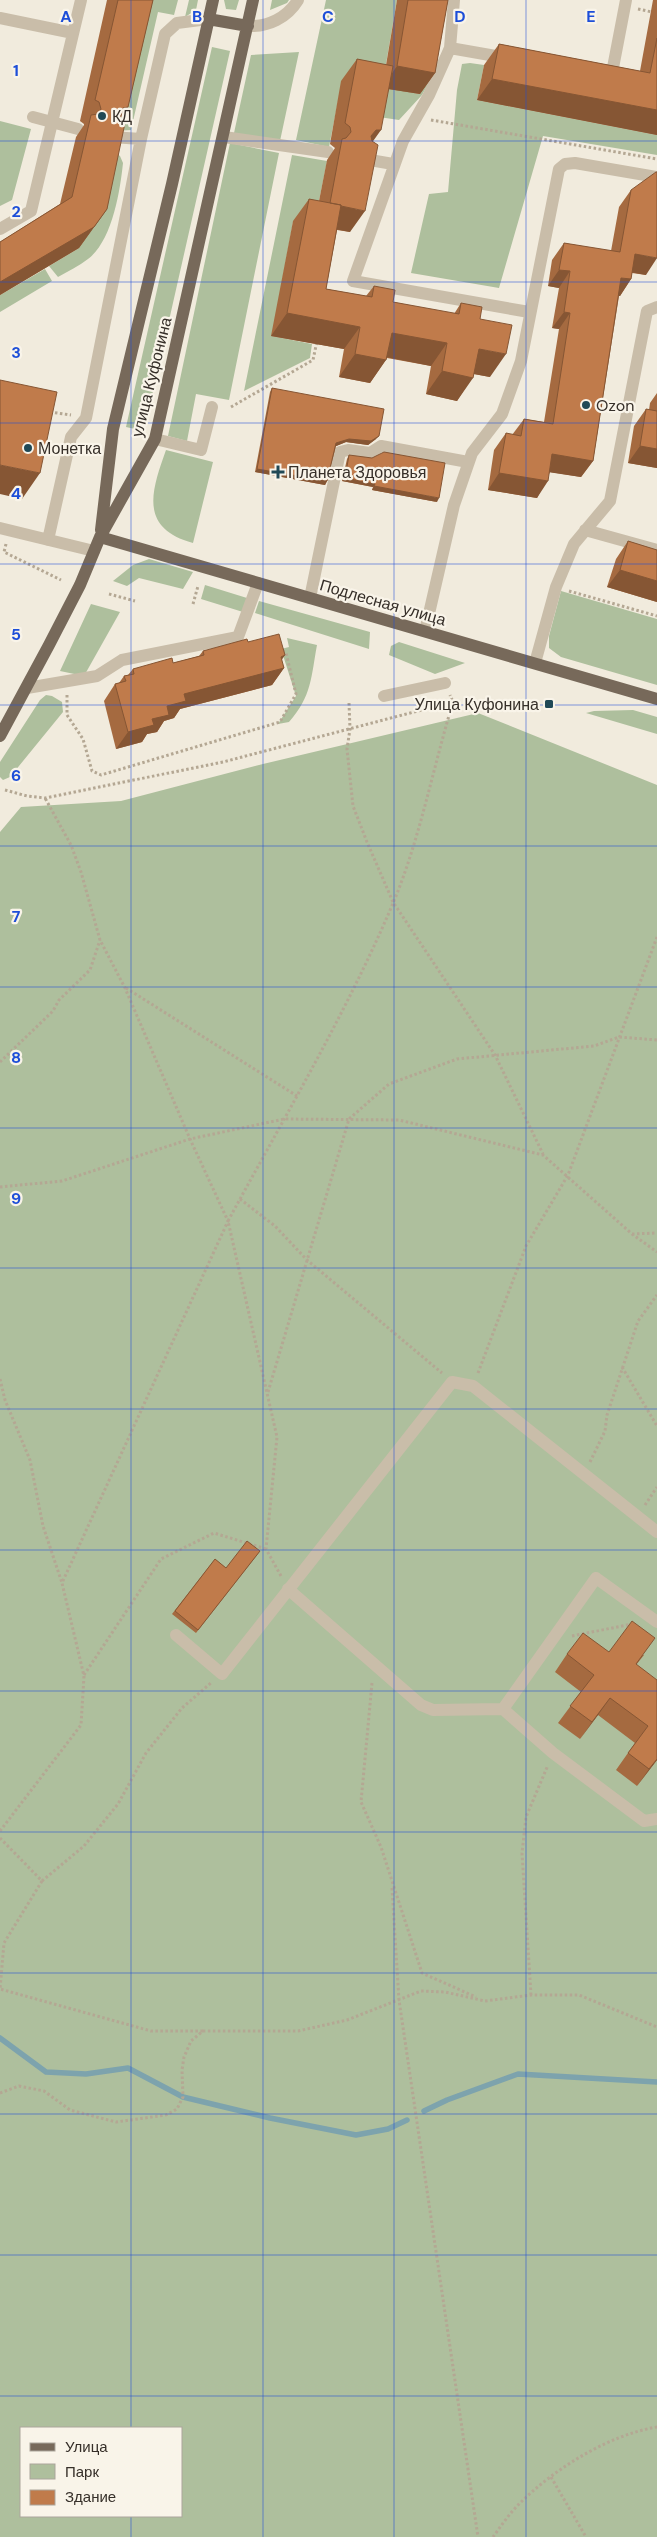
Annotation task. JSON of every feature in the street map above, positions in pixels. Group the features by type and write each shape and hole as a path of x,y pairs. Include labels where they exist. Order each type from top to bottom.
{"main road":[{"name":"улица Куфонина","path":"100,537 113,429 172,184 213,0"},
{"name":"улица Куфонина","path":"100,537 155,439 224,137 253,0"},
{"path":"208,19 248,26"},
{"path":"0,736 27,688 100,537"},
{"name":"Подлесная улица","path":"100,537 657,699"}],"street":[{"path":"0,230 31,211 81,0"},
{"path":"248,26 258,26 278,19 288,13 298,0"},
{"path":"454,0 450,48 393,164 353,281 529,312"},
{"path":"592,74 611,78 626,0"},
{"path":"0,18 72,33"},
{"path":"48,540 70,438 86,418 141,138 165,34 177,23 208,19"},
{"path":"450,48 516,60"},
{"path":"33,117 78,129"},
{"path":"112,137 141,138"},
{"path":"224,137 328,152"},
{"path":"364,159 393,164"},
{"path":"425,631 442,567 454,505 468,462 472,453 502,414 521,361 529,312 559,168 565,164 575,164 657,177"},
{"path":"535,663 556,588 574,544 610,501 647,311 657,307"},
{"path":"155,439 201,450 212,407"},
{"path":"310,598 340,452 348,450 370,453 381,446 468,462"},
{"path":"4,530 94,551"},
{"path":"585,530 657,550"},
{"path":"27,688 97,676 122,660 238,637 258,583"},
{"path":"384,696 445,683"},
{"path":"176,1636 222,1674 452,1382 473,1386 657,1532"},
{"path":"503,1708 596,1578 657,1622"},
{"path":"288,1589 428,1709 503,1708 553,1753 644,1821 657,1819"}],"path":[{"path":"417,118 657,159"},
{"path":"231,407 313,360 319,331"},
{"path":"48,411 86,418"},
{"path":"4,530 4,552 61,580"},
{"path":"193,604 198,586"},
{"path":"556,588 657,616"},
{"path":"109,594 135,601"},
{"path":"66,682 67,715 83,739 92,771 101,775 280,722 296,694 286,653 282,648 277,648"},
{"path":"62,1583 228,1221 342,1012 394,902 405,871 453,702 445,683"},
{"path":"5,790 27,796 45,798 223,762 453,702"},
{"path":"350,703 350,729 347,749 353,806 394,902 495,1055 543,1155"},
{"path":"45,798 71,846 81,872 100,940 125,988 190,1139 228,1221 277,1437 266,1549 288,1589"},
{"path":"473,1386 526,1246 568,1174 657,938"},
{"path":"0,1062 53,1011 59,1000 90,970 100,940"},
{"path":"125,988 297,1096"},
{"path":"268,1393 349,1119 389,1084 457,1059 594,1046 619,1037 657,1040"},
{"path":"0,1187 62,1181 190,1139 284,1119 399,1120 543,1155 568,1174 632,1234 657,1252"},
{"path":"240,1199 275,1226 307,1260 452,1382"},
{"path":"632,1234 657,1233"},
{"path":"590,1463 606,1431 607,1415 638,1321 657,1295"},
{"path":"622,1367 657,1426"},
{"path":"0,1379 5,1400 30,1460 43,1526 62,1583 84,1676 81,1725 0,1831"},
{"path":"636,1517 657,1487"},
{"path":"84,1676 161,1560 214,1533 266,1549"},
{"path":"556,1634 578,1636 641,1622"},
{"path":"374,1664 361,1802 381,1848 392,1888 422,1973 485,2001"},
{"path":"222,1674 182,1708 146,1754 118,1804 84,1846 42,1881 4,1943 0,1988 151,2031 298,2031 347,2020 421,1991 445,1992 485,2001 531,1995 579,1995 657,2027"},
{"path":"531,1995 522,1853 526,1817 553,1753"},
{"path":"0,1838 42,1881"},
{"path":"392,1888 399,2000 478,2537"},
{"path":"0,2093 19,2086 44,2091 70,2110 116,2122 166,2114 177,2108 183,2098 182,2070 184,2056 191,2042 203,2031"},
{"path":"493,2537 518,2505 564,2466 635,2431 657,2427"},
{"path":"551,2477 586,2537"}],"green space":[{"path":"142,0 178,0 174,15 158,12 131,130 113,131"},
{"path":"189,0 198,0 196,10 185,17"},
{"path":"224,0 239,0 236,10 226,9"},
{"path":"272,0 289,0 287,3 270,10"},
{"path":"326,0 397,0 382,87 420,94 424,71 431,79 422,95 399,120 372,116 342,81 329,147 296,140"},
{"path":"212,47 230,51 144,431 126,427"},
{"path":"299,52 280,141 234,133 251,55"},
{"path":"462,64 484,65 477,100 657,135 657,155 543,136 499,288 411,273 429,194 448,192 457,90"},
{"path":"0,121 31,129 12,200 0,206"},
{"path":"230,143 279,153 229,400 196,394 187,441 168,436"},
{"path":"114,152 120,156 123,163 120,188 109,228 96,251 88,259 58,277 49,266 79,248"},
{"path":"292,155 327,161 314,226 293,222 272,336 312,344 310,358 244,391"},
{"path":"45,269 52,281 0,312 0,295"},
{"path":"166,450 213,462 193,543 176,536 164,528 157,518 154,507 154,494 156,480"},
{"path":"149,559 193,572 183,589 139,578 127,586 113,581 133,565"},
{"path":"205,585 247,598 243,612 201,599"},
{"path":"561,591 657,619 657,685 561,657 549,648 549,636"},
{"path":"259,601 370,632 369,649 255,613"},
{"path":"91,604 120,612 84,676 60,671"},
{"path":"287,638 317,645 312,677 302,704 289,722 278,724 296,696 281,649 289,647"},
{"path":"399,642 465,663 435,674 389,655 391,646"},
{"path":"46,695 62,702 63,712 10,777 3,780 0,777 0,762 40,700"},
{"path":"633,710 657,717 657,734 586,713 594,711"},
{"path":"478,713 657,785 657,2537 0,2537 0,832 21,807 121,801 263,764"}],"building":[{"path":"118,0 153,0 128,107 123,108 119,114 120,119 125,123 107,209 94,227 0,282 0,242 72,197 91,115 98,114 101,109 99,102 95,100"},
{"path":"408,0 448,0 435,73 397,66"},
{"path":"657,38 657,110 492,79 499,44 650,73"},
{"path":"357,59 393,66 381,130 376,130 371,136 372,141 378,145 365,211 330,203 342,139 346,138 351,132 350,127 345,123"},
{"path":"656,172 657,258 635,254 631,279 621,278 593,461 552,454 548,481 499,473 506,433 521,436 524,419 553,424 570,313 564,312 570,271 559,270 564,243 620,252 631,190"},
{"path":"309,199 341,205 326,289 372,297 374,286 395,290 393,302 459,314 461,303 482,307 480,319 512,325 506,354 479,349 473,378 442,371 447,343 392,333 386,360 355,354 360,327 287,313"},
{"path":"0,380 57,392 40,473 0,465"},
{"path":"272,388 384,409 379,436 371,441 349,439 336,443 327,481 257,469"},
{"path":"646,409 657,411 657,449 640,446"},
{"path":"384,452 445,463 439,498 374,486 375,484 345,478 349,455 372,458"},
{"path":"628,541 657,550 657,581 620,570"},
{"path":"279,634 285,655 281,657 284,668 184,694 186,701 167,706 169,715 152,719 154,725 128,732 115,684 126,681 124,676 134,674 133,669 172,658 173,663 204,655 203,651 247,639 248,642"},
{"path":"247,1541 260,1551 198,1630 175,1611 215,1559 226,1568"},
{"path":"632,1621 655,1638 636,1664 657,1680 657,1759 649,1769 628,1753 648,1726 610,1698 592,1722 570,1706 594,1675 567,1654 583,1633 609,1652"}],"waterway":[{"path":"0,2038 46,2072 86,2074 128,2068 183,2097 270,2118 356,2135 388,2129 407,2120"},
{"path":"424,2111 447,2100 518,2074 657,2082"}],"place":[{"name":"КД","path":"102,116"},
{"name":"Ozon","path":"586,405"},
{"name":"Монетка","path":"28,448"},
{"name":"Планета Здоровья","path":"278,472"},
{"name":"Улица Куфонина","path":"549,704"}]}
